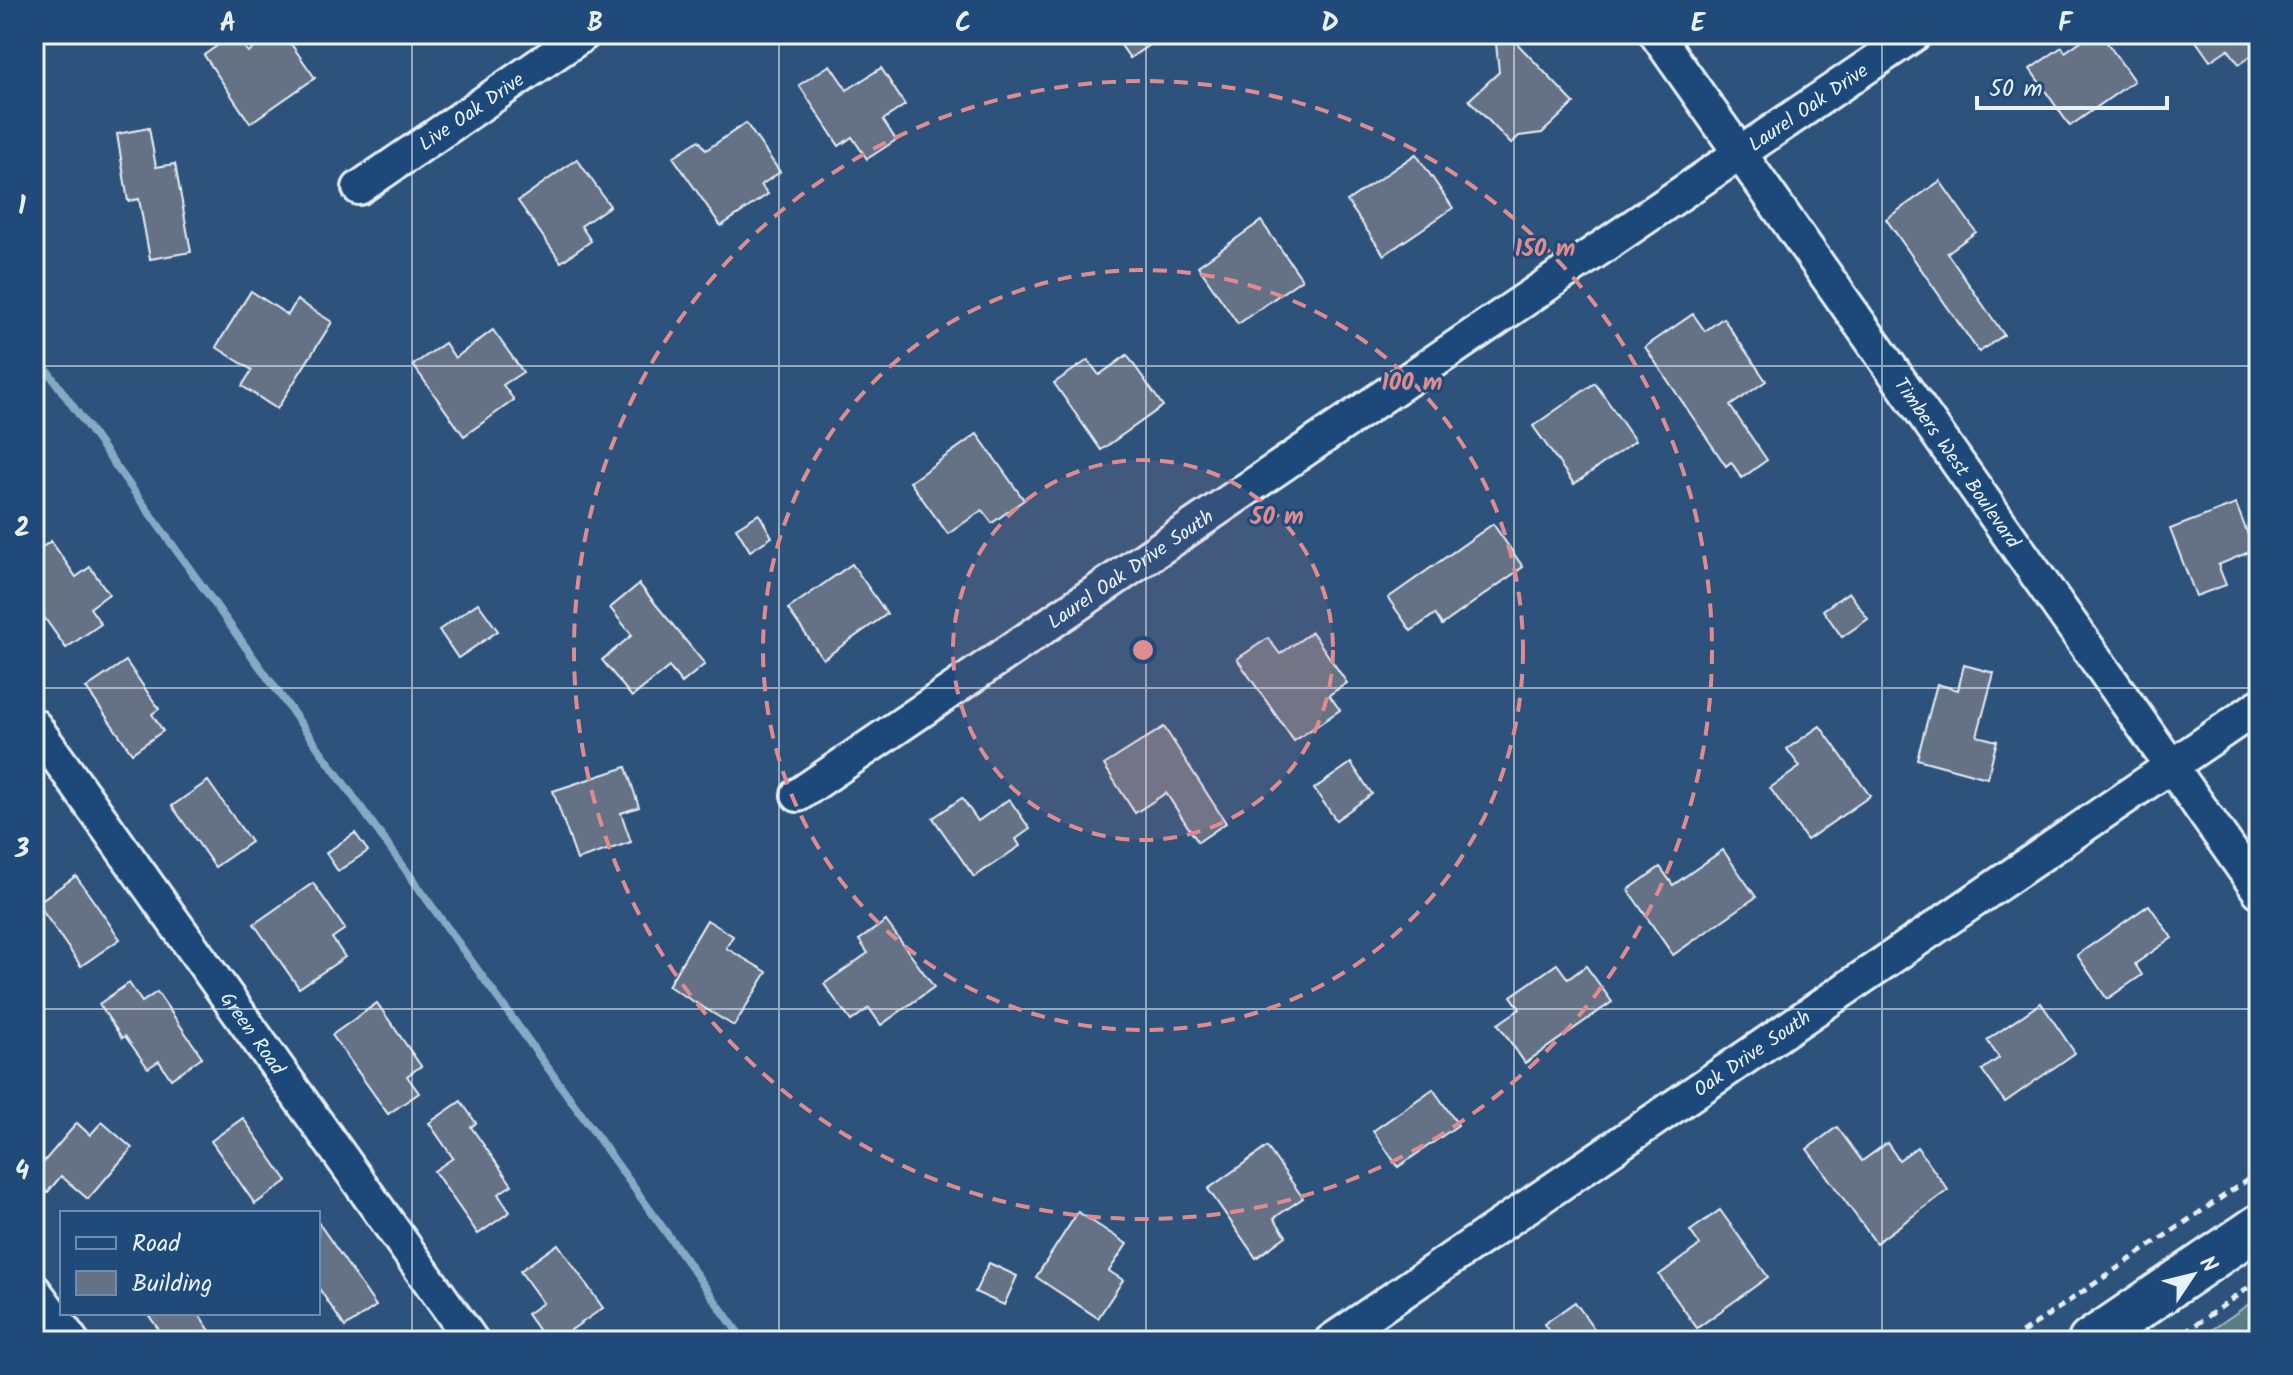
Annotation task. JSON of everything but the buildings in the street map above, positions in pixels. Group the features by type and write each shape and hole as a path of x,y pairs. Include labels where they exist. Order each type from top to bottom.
{"main road":[{"path":"2090,1341 2259,1226"}],"street":[{"name":"Live Oak Drive","path":"359,188 584,34"},
{"name":"Timbers West Boulevard","path":"1656,34 1742,152 2259,891"},
{"name":"Laurel Oak Drive","path":"1742,152 1915,34"},
{"name":"Laurel Oak Drive South","path":"798,795 1742,152"},
{"name":"Oak Drive South","path":"1331,1341 2259,706"},
{"name":"Green Road","path":"34,725 472,1341"},
{"path":"34,1290 72,1341"}],"path":[{"path":"2010,1341 2259,1172"},
{"path":"2173,1341 2259,1280"}],"green space":[{"path":"2259,1297 2259,1341 2196,1341"}],"waterway":[{"path":"34,352 744,1341"}]}
